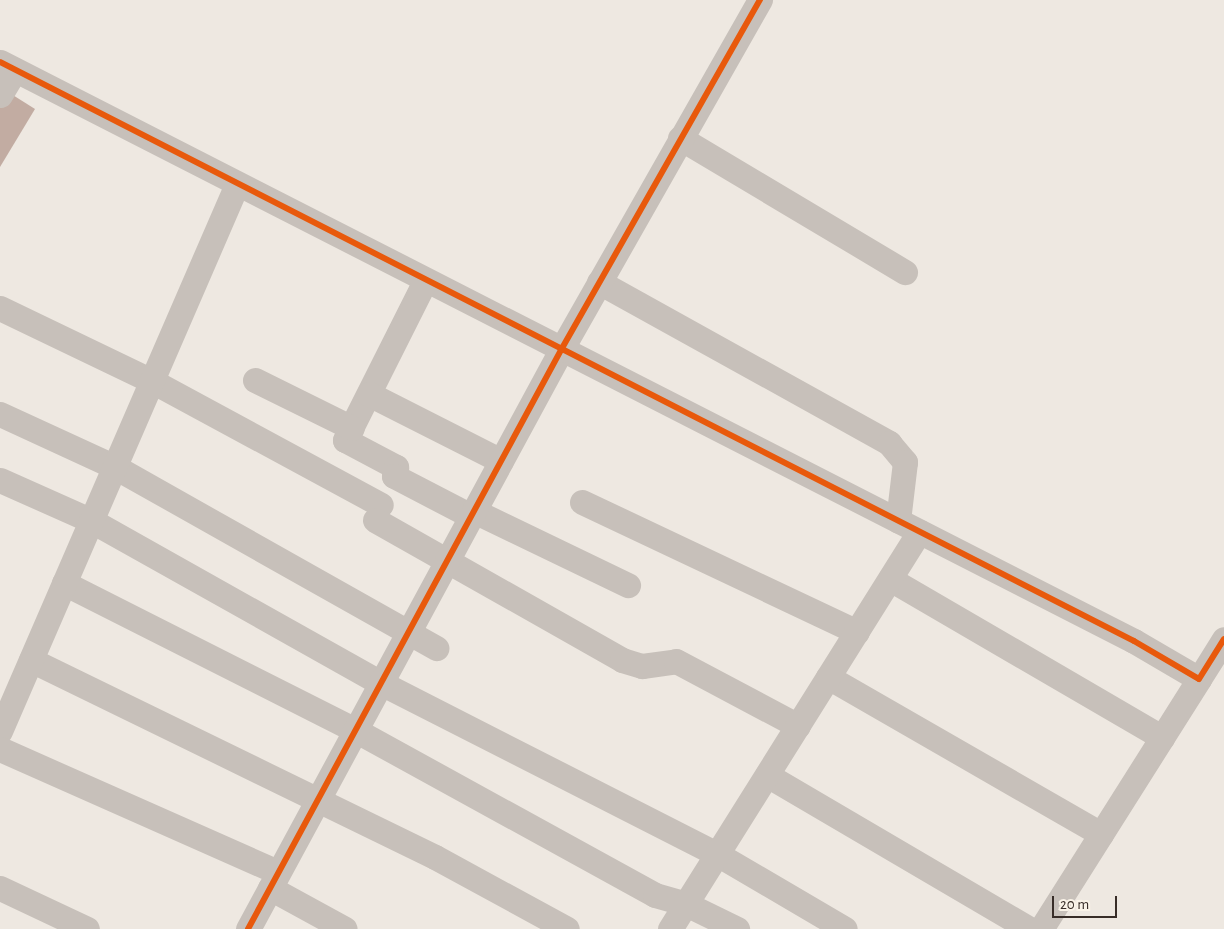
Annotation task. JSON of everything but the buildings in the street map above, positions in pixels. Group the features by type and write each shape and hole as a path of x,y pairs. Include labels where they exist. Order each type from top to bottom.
{"street":[{"path":"248,929 561,350 760,0"},
{"path":"0,95 7,66 425,281 1134,641 1198,679"},
{"path":"680,138 905,272"},
{"path":"0,731 237,184"},
{"path":"425,281 345,440 396,467 394,476 628,585"},
{"path":"599,282 679,330 888,442 905,462 908,527 890,579 670,929"},
{"path":"0,308 152,382 378,512 447,560 622,660 642,666 676,661 798,726"},
{"path":"255,380 352,428"},
{"path":"369,394 501,461"},
{"path":"0,414 115,466 436,648"},
{"path":"0,480 92,521 381,683 717,854 845,929"},
{"path":"582,502 857,632"},
{"path":"890,579 1162,737"},
{"path":"64,583 355,730 655,895 686,904 737,929"},
{"path":"1041,929 1224,640"},
{"path":"31,660 318,800 567,929"},
{"path":"828,677 1101,834"},
{"path":"0,749 274,880 345,929"},
{"path":"766,776 1029,929"},
{"path":"0,888 87,929"}],"cycle path":[{"path":"248,929 561,350 760,0"},
{"path":"0,62 1134,641 1199,679 1224,639"}]}
